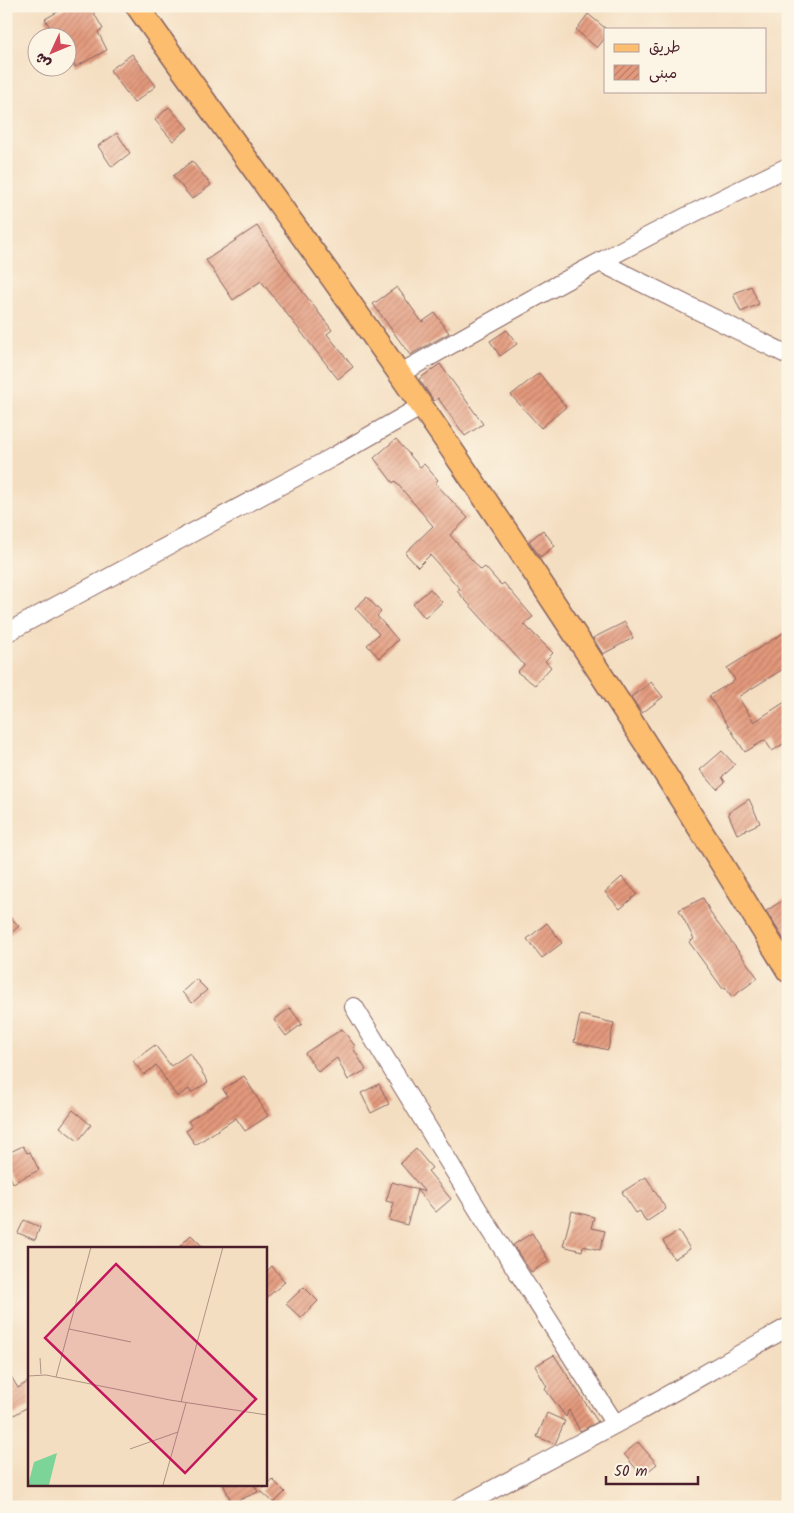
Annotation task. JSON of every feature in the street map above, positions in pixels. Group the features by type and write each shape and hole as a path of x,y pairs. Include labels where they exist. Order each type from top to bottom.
{"main road":[{"path":"137,6 422,406 695,818 788,971"}],"street":[{"path":"399,374 600,262 727,195 788,167"},
{"path":"600,262 788,355"},
{"path":"6,633 333,457 422,406"},
{"path":"354,1007 460,1181 615,1424"},
{"path":"460,1507 615,1424 788,1327"}],"building":[{"path":"68,6 90,6 103,29 98,32 107,50 78,65 78,28 50,28 45,19"},
{"path":"588,14 605,28 604,39 597,48 576,30"},
{"path":"132,54 156,86 134,103 110,70"},
{"path":"169,107 188,128 173,141 155,120"},
{"path":"117,133 130,153 112,167 98,146"},
{"path":"192,161 211,185 192,199 173,176"},
{"path":"257,226 290,275 332,330 327,334 353,367 338,379 261,281 233,300 206,260"},
{"path":"751,286 759,304 741,312 733,294"},
{"path":"397,287 422,322 435,313 449,333 410,355 373,304"},
{"path":"507,330 517,344 500,356 490,341"},
{"path":"440,364 483,424 465,436 438,398 434,401 419,379"},
{"path":"539,373 566,407 541,428 511,395"},
{"path":"396,439 420,467 424,464 438,480 435,483 468,518 450,535 481,570 485,567 501,585 504,583 533,617 524,624 553,653 545,661 551,667 535,685 517,672 524,665 457,591 460,589 430,555 418,567 405,553 433,526 395,481 393,483 374,458"},
{"path":"543,530 555,546 540,557 529,541"},
{"path":"430,589 442,602 425,618 413,604"},
{"path":"367,597 381,612 377,616 398,640 379,658 367,645 379,634 355,608"},
{"path":"625,622 633,638 603,654 593,638"},
{"path":"788,630 788,666 738,697 754,722 788,700 788,741 772,751 765,740 745,752 709,696 735,680 727,668"},
{"path":"651,682 663,697 642,713 631,697"},
{"path":"722,751 735,765 722,777 725,782 717,789 700,770"},
{"path":"749,799 760,823 737,834 728,813"},
{"path":"622,877 637,894 620,909 605,892"},
{"path":"788,897 788,946 766,911"},
{"path":"703,898 713,917 758,978 732,997 725,987 723,989 689,942 694,939 679,910"},
{"path":"6,913 19,926 6,938"},
{"path":"547,923 562,943 542,958 527,939"},
{"path":"196,979 207,990 192,1003 182,992"},
{"path":"290,1008 302,1024 286,1036 274,1020"},
{"path":"580,1015 614,1023 608,1050 574,1042"},
{"path":"342,1029 355,1046 353,1048 366,1070 348,1080 337,1058 318,1072 305,1053"},
{"path":"155,1045 171,1066 190,1053 208,1082 191,1093 189,1089 177,1097 156,1065 144,1075 133,1061"},
{"path":"244,1076 268,1116 245,1131 236,1118 195,1145 186,1131 192,1127 188,1121 227,1096 223,1089"},
{"path":"379,1084 389,1104 371,1113 361,1093"},
{"path":"73,1110 91,1125 78,1141 60,1127"},
{"path":"23,1146 27,1153 30,1152 39,1170 13,1183 6,1168 6,1154"},
{"path":"416,1149 432,1168 428,1171 451,1199 436,1212 417,1190 407,1225 389,1220 394,1203 386,1201 392,1182 425,1192 400,1163"},
{"path":"646,1177 666,1209 646,1222 640,1211 636,1213 622,1192"},
{"path":"572,1211 594,1217 591,1228 605,1231 600,1250 583,1246 582,1251 563,1246"},
{"path":"24,1220 40,1227 35,1240 18,1233"},
{"path":"679,1231 690,1249 674,1259 663,1241"},
{"path":"532,1233 549,1261 531,1272 513,1245"},
{"path":"191,1235 203,1247 179,1247"},
{"path":"272,1266 285,1282 266,1298 266,1272"},
{"path":"304,1287 318,1301 301,1318 286,1304"},
{"path":"554,1355 598,1422 580,1431 569,1410 566,1417 545,1389 547,1387 535,1366"},
{"path":"6,1368 18,1388 28,1382 28,1407 6,1420"},
{"path":"547,1413 565,1421 555,1444 537,1437"},
{"path":"638,1442 657,1464 642,1476 624,1454"},
{"path":"272,1479 285,1492 274,1503 261,1491"},
{"path":"224,1486 255,1486 258,1492 232,1503"}]}
